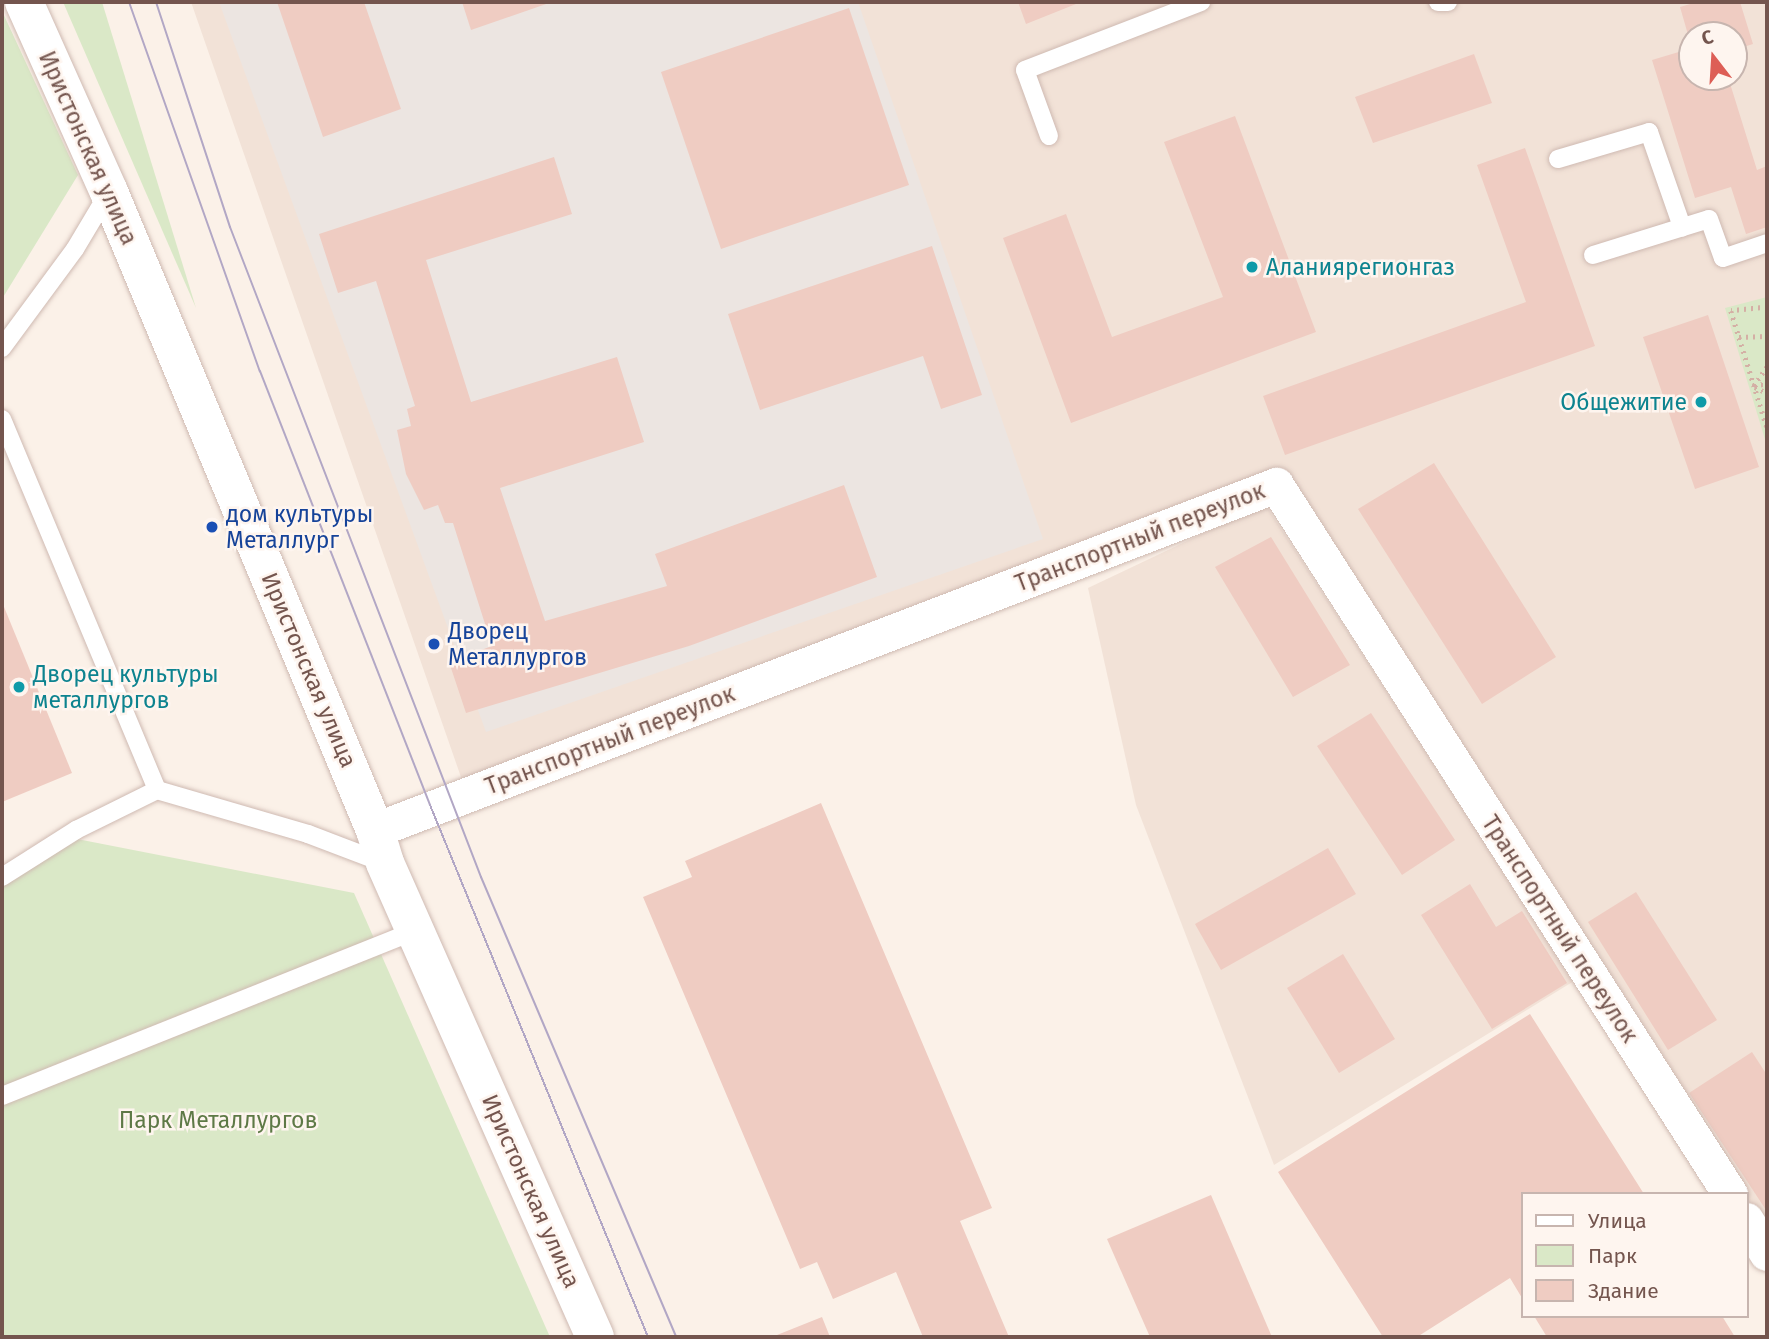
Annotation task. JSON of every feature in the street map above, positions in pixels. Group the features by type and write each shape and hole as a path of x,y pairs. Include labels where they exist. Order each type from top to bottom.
{"main road":[{"name":"Иристонская улица","path":"24,2 109,192 380,846 595,1337"}],"street":[{"name":"Транспортный переулок","path":"380,846 1276,485 1729,1192"},
{"path":"1748,1223 1767,1253"}],"lane":[{"path":"1049,136 1025,69 1201,2"},
{"path":"1438,2 1448,2"},
{"path":"1558,159 1649,132 1682,227"},
{"path":"2,348 75,249 109,192"},
{"path":"1593,256 1709,219 1723,258 1767,243"},
{"path":"2,419 157,790"},
{"path":"2,877 76,830 157,790 308,834 380,846"},
{"path":"2,1096 417,930"}],"path":[{"path":"1767,307 1731,311 1767,427"},
{"path":"1739,337 1767,336"},
{"path":"1755,386 1767,366"},
{"path":"1755,386 1767,383"},
{"path":"1755,386 1767,393"}],"shaded area":[{"path":"191,2 1767,2 1767,1253 1748,1223 1748,1192 1745,1192 1276,486 462,780"},
{"path":"219,2 858,2 1043,539 486,732"},
{"path":"1265,504 1574,981 1274,1165 1136,805 1088,588"}],"green space":[{"path":"63,2 102,2 196,308"},
{"path":"2,11 78,175 2,299"},
{"path":"1767,297 1767,446 1725,308"},
{"name":"Парк Металлургов","path":"77,839 354,893 550,1337 2,1337 2,878"}],"building":[{"path":"277,2 364,2 401,109 323,137"},
{"path":"462,2 552,2 471,30"},
{"path":"1018,2 1081,2 1026,24"},
{"path":"1697,2 1740,2 1746,21 1684,21 1680,7"},
{"path":"849,8 909,185 721,249 661,72"},
{"path":"1748,28 1753,44 1748,46"},
{"path":"1678,52 1678,91 1732,91 1757,170 1767,166 1767,227 1746,234 1731,187 1695,198 1652,60"},
{"path":"1474,54 1492,103 1373,143 1355,97"},
{"name":"Аланиярегионгаз","path":"1235,116 1316,332 1071,423 1003,238 1066,214 1112,337 1223,297 1164,142"},
{"path":"1525,148 1595,346 1285,455 1263,396 1526,302 1477,165"},
{"path":"554,157 572,214 426,260 471,402 617,357 644,442 500,488 545,621 667,586 655,554 844,485 877,577 689,646 466,713 449,662 492,646 453,523 445,523 438,505 424,510 406,474 397,430 411,426 407,409 415,406 376,281 338,293 319,234"},
{"path":"932,246 982,395 941,409 923,356 760,410 728,314"},
{"name":"Общежитие","path":"1708,315 1759,467 1695,489 1643,337"},
{"path":"1434,463 1556,657 1482,704 1358,509"},
{"path":"1271,537 1350,665 1293,697 1215,567"},
{"name":"Дворец культуры металлургов","path":"2,602 72,773 2,802"},
{"path":"1371,713 1455,840 1402,875 1317,746"},
{"path":"821,803 992,1208 960,1221 1009,1337 923,1337 896,1272 833,1299 817,1262 800,1269 643,897 692,877 685,861"},
{"path":"1328,848 1356,894 1221,970 1195,924"},
{"path":"1470,884 1496,927 1522,911 1567,983 1492,1029 1421,915"},
{"path":"1636,892 1717,1020 1668,1050 1588,922"},
{"path":"1343,954 1395,1039 1339,1073 1287,988"},
{"path":"1530,1014 1643,1192 1520,1192 1520,1295 1510,1278 1417,1337 1383,1337 1278,1172"},
{"path":"1752,1052 1767,1075 1766,1210 1689,1093"},
{"path":"1211,1195 1272,1337 1150,1337 1107,1239"},
{"path":"822,1317 830,1337 772,1337"},
{"path":"1535,1318 1723,1318 1735,1337 1547,1337"}],"tram line":[{"path":"129,2 260,371 430,805 648,1337"},
{"path":"156,2 230,227 481,877 676,1337"}],"place":[{"name":"Аланиярегионгаз","path":"1252,267"},
{"name":"Общежитие","path":"1701,402"},
{"name":"дом культуры Металлург","path":"212,527"},
{"name":"Дворец Металлургов","path":"434,644"},
{"name":"Дворец культуры металлургов","path":"19,687"}]}
